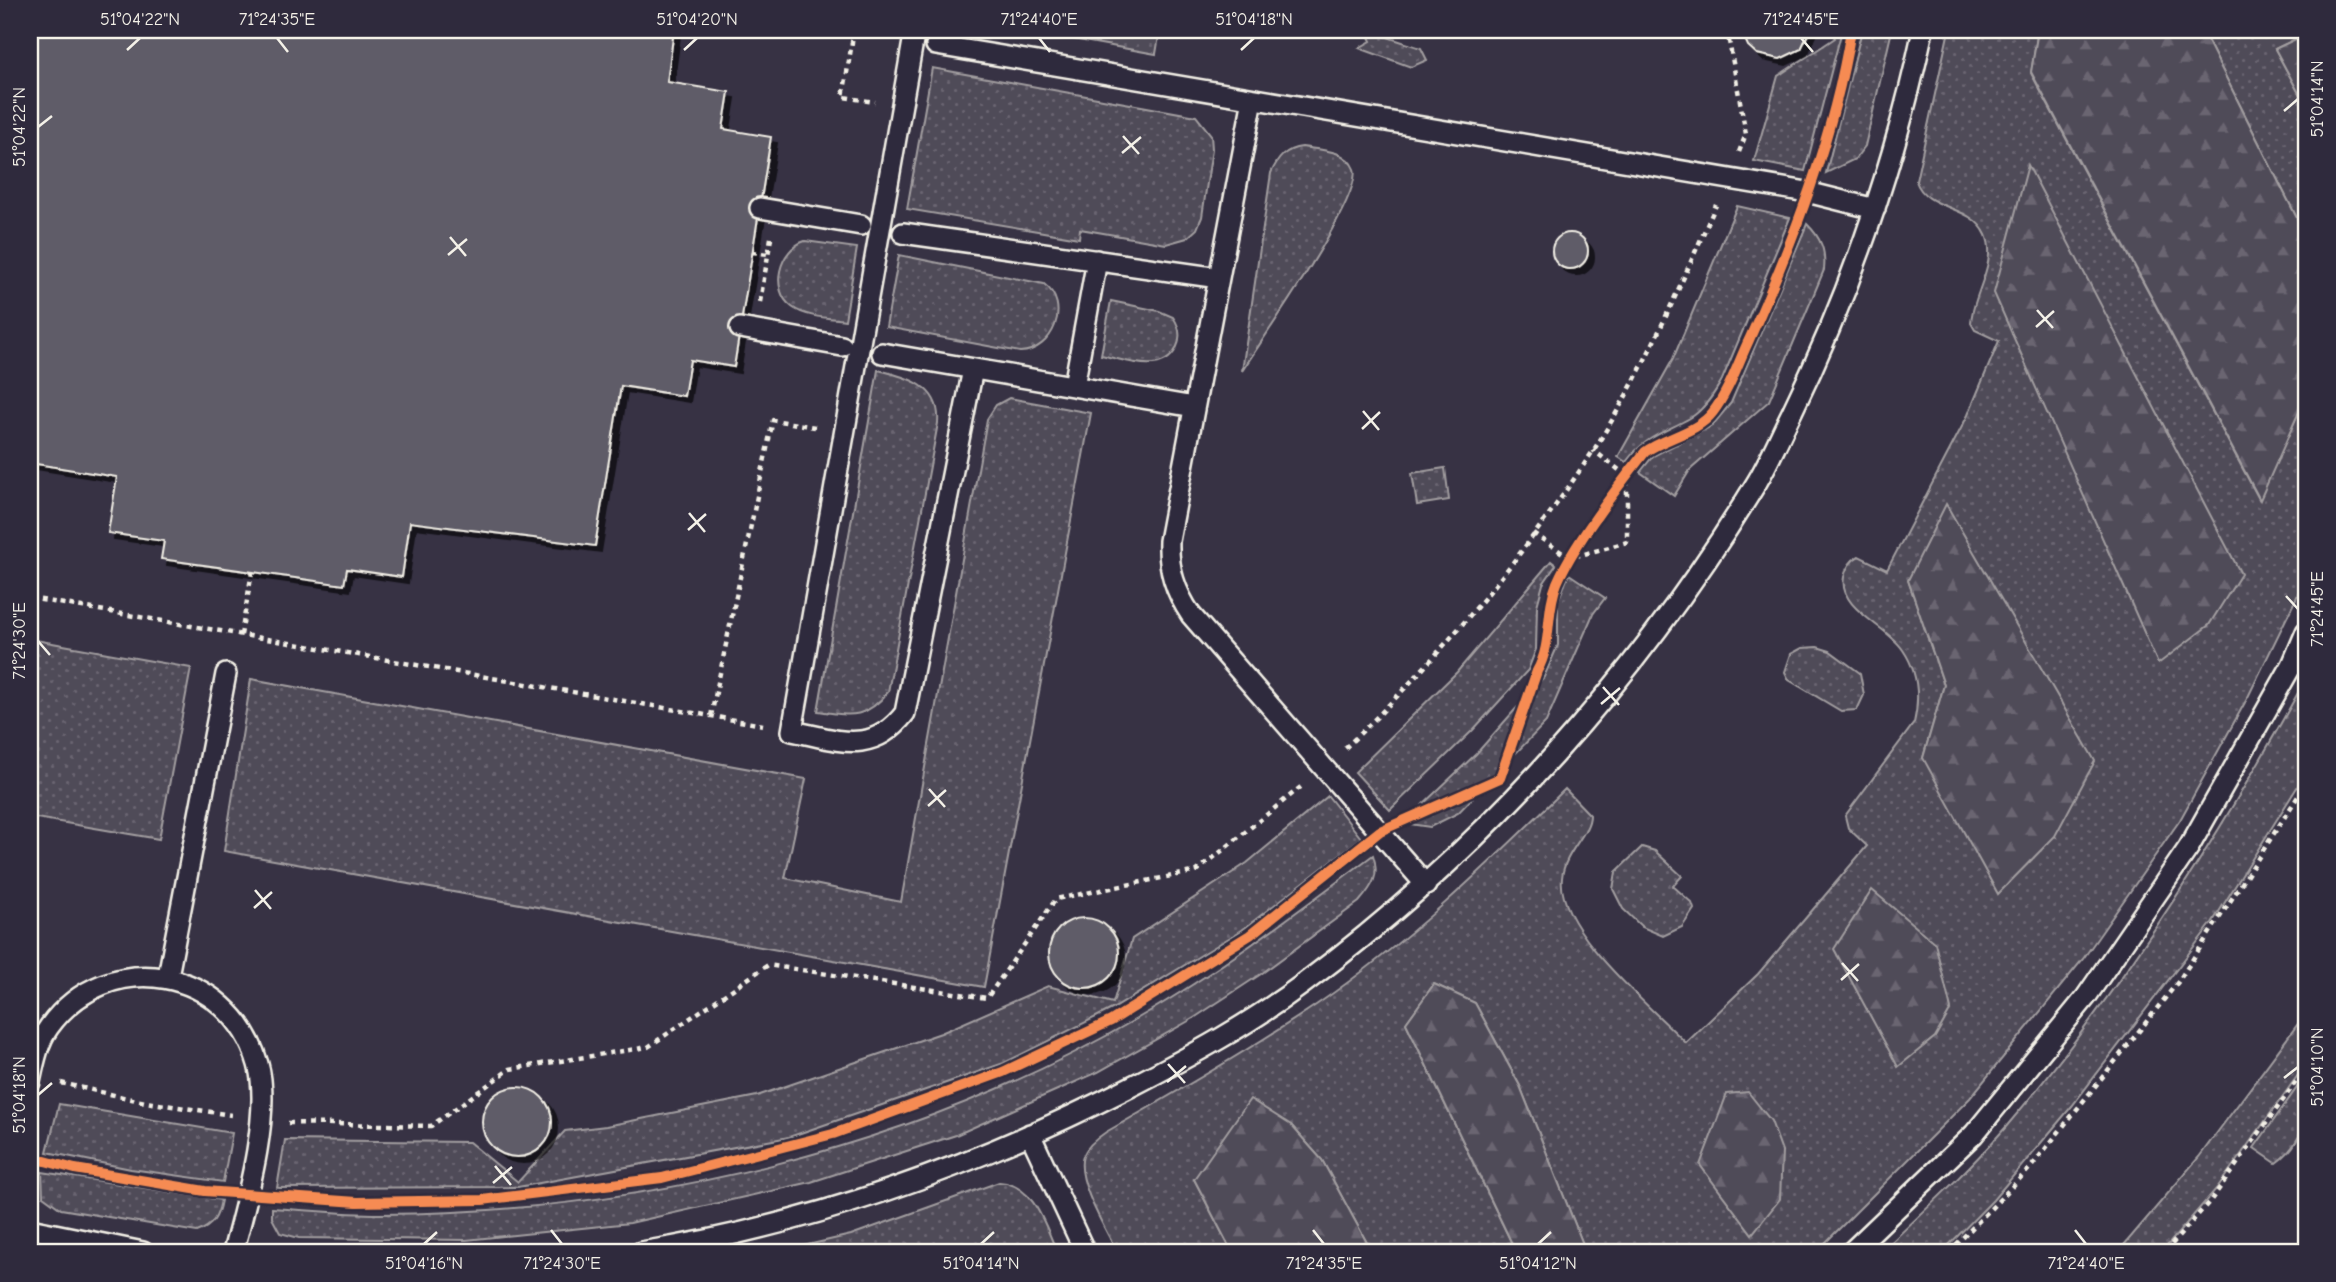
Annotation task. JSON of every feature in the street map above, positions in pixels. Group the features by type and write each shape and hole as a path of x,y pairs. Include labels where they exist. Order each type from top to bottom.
{"lane":[{"path":"915,30 792,731 856,743 888,733 905,713 973,369"},
{"path":"641,1252 703,1242 813,1215 929,1177 1065,1120 1201,1050 1300,987 1426,885 1534,778 1647,645 1758,479 1815,364 1875,209 1923,30"},
{"path":"936,45 1807,192 1875,209"},
{"path":"1253,99 1169,541 1168,559 1173,583 1191,615 1426,885"},
{"path":"768,210 861,225"},
{"path":"903,233 1219,278"},
{"path":"1074,386 1097,260"},
{"path":"748,329 842,346"},
{"path":"881,353 1194,407"},
{"path":"1851,1252 1974,1133 2086,997 2189,847 2292,666 2306,632"},
{"path":"168,976 226,674"},
{"path":"30,1079 47,1029 62,1010 89,991 114,981 168,976 214,999 232,1017 248,1041 262,1084 248,1194 233,1252"},
{"path":"1030,1134 1085,1252"},
{"path":"30,1229 143,1252"}],"path":[{"path":"855,30 843,97 901,106"},
{"path":"30,1079 145,1102 259,1120 298,1124 431,1126 510,1069 648,1046 768,965 986,998 1056,899 1197,871 1324,768 1400,696 1495,585 1593,450 1662,327 1746,134 1727,30"},
{"path":"748,329 768,254 768,210"},
{"path":"752,252 768,254"},
{"path":"711,716 773,420 844,432"},
{"path":"1593,450 1630,471"},
{"path":"1613,496 1630,471"},
{"path":"1533,533 1570,558 1627,542 1630,471"},
{"path":"1564,570 1584,538"},
{"path":"241,635 252,572"},
{"path":"30,598 792,731"},
{"path":"1949,1252 2031,1167 2178,982 2306,784"},
{"path":"2165,1252 2211,1200 2306,1068"}],"green space":[{"path":"1023,30 1160,30 1156,54"},
{"path":"1366,30 1421,48 1427,60 1411,67 1359,48 1371,41"},
{"path":"1830,30 1842,30 1805,171 1754,161 1778,76 1835,38"},
{"path":"1862,30 1892,30 1865,146 1855,159 1826,173"},
{"path":"1949,30 2038,30 2031,73 2259,499 2306,396 2306,578 2248,697 2180,820 2083,959 1970,1098 1816,1252 1586,1252 1520,1086 1475,1003 1434,984 1406,1023 1516,1252 1372,1252 1322,1160 1291,1125 1194,1179 1232,1252 1117,1252 1083,1178 1083,1156 1093,1142 1264,1039 1350,981 1445,903 1565,789 1590,815 1586,829 1567,860 1562,878 1564,898 1574,920 1609,966 1686,1043 1758,974 1867,846 1848,828 1845,816 1914,723 1916,685 1908,658 1896,641 1848,599 1844,589 1844,577 1849,565 1859,556 1887,570 1968,415 1999,341 1975,330 1971,323 1989,257 1986,235 1971,218 1929,198 1921,191 1916,181","holes":["1908,580 2055,836 1923,758 1944,685"]},
{"path":"2038,30 2202,30 2306,236 2306,396 2260,500 2031,72"},
{"path":"2202,30 2306,30 2306,34 2275,49 2306,106 2306,236"},
{"path":"2306,34 2306,106 2275,49"},
{"path":"932,68 1196,116 1211,135 1212,149 1202,217 1197,229 1187,238 1166,244 1080,229 1079,238 907,209"},
{"path":"1302,147 1339,154 1345,158 1354,169 1353,184 1328,237 1242,371 1271,173 1283,155"},
{"path":"2028,165 2241,574 2209,625 2158,664 1994,293"},
{"path":"1737,206 1790,218 1722,380 1700,411 1648,441 1626,462 1618,457 1673,359"},
{"path":"1807,224 1822,245 1824,270 1769,401 1690,470 1674,496 1640,472 1653,456 1712,426 1731,403"},
{"path":"805,241 857,248 845,320 804,313 785,300 779,281 783,261 796,245"},
{"path":"899,255 1044,284 1057,303 1055,326 1042,344 1032,350 1020,352 886,327"},
{"path":"1111,301 1159,311 1173,317 1180,336 1170,357 1162,362 1142,364 1101,355"},
{"path":"878,370 911,380 928,392 938,410 938,423 888,692 872,707 857,714 818,711"},
{"path":"1009,398 1091,413 984,987 224,851 251,679 806,779 785,878 901,902 987,419 996,405"},
{"path":"1445,468 1449,500 1417,505 1412,473"},
{"path":"1946,504 2095,761 2055,836 1998,894 1923,758 1944,685 1908,580"},
{"path":"1551,561 1556,565 1543,584 1537,606 1536,649 1528,670 1473,730 1390,810 1355,772 1457,672"},
{"path":"1569,574 1605,598 1593,614 1546,722 1458,813 1430,827 1403,823 1476,754 1544,677 1558,645 1558,601"},
{"path":"30,639 191,668 159,839 30,817"},
{"path":"1817,647 1830,651 1860,673 1864,695 1857,710 1841,711 1789,680 1785,672 1791,654 1802,648"},
{"path":"2299,691 2306,696 2306,773 2212,923 2072,1106 1993,1200 1942,1252 1881,1252 2005,1128 2087,1025 2199,862"},
{"path":"1328,796 1361,838 1242,930 1116,1007 1004,1063 789,1137 518,1187 277,1188 285,1140 469,1142 518,1182 565,1131 606,1126 757,1096 941,1033 1048,986 1113,1003 1132,939 1247,863"},
{"path":"1642,847 1655,851 1682,876 1673,886 1692,903 1694,909 1682,927 1663,936 1642,927 1623,909 1613,889 1616,872"},
{"path":"1373,855 1376,869 1374,880 1359,902 1261,974 1194,1018 1098,1072 956,1135 811,1182 630,1223 466,1240 299,1238 280,1233 272,1218 272,1208 379,1214 478,1211 576,1202 674,1186 772,1165 867,1138 960,1104 1051,1064 1138,1018 1229,960"},
{"path":"1872,890 1935,943 1951,1009 1935,1037 1898,1067 1834,949"},
{"path":"1434,984 1475,1003 1520,1086 1586,1252 1516,1252 1406,1023"},
{"path":"2306,1013 2306,1064 2217,1188 2162,1252 2118,1252 2199,1157"},
{"path":"2306,1075 2305,1112 2300,1134 2287,1154 2276,1163 2254,1148"},
{"path":"1748,1092 1771,1121 1782,1151 1780,1199 1752,1234 1700,1165 1727,1094"},
{"path":"1250,1099 1291,1125 1322,1160 1372,1252 1232,1252 1194,1179"},
{"path":"59,1104 232,1133 223,1182 131,1169 47,1152"},
{"path":"42,1172 221,1200 214,1220 197,1232 61,1209 43,1196"},
{"path":"999,1182 1011,1184 1030,1198 1043,1219 1057,1252 777,1252 851,1235"}],"building":[{"path":"30,30 674,30 667,82 729,92 723,129 771,137 734,367 690,360 684,396 621,386 595,546 410,522 402,577 347,569 344,585 161,559 164,541 108,533 117,477 30,463"},
{"path":"1741,30 1810,30 1801,49 1780,59 1757,54 1748,46"},
{"path":"1570,233 1583,238 1588,251 1583,264 1570,269 1557,264 1552,251 1557,238"},
{"path":"1077,918 1091,918 1104,924 1113,933 1119,953 1117,966 1109,978 1091,988 1077,988 1064,982 1055,973 1049,960 1049,946 1055,933 1064,924"},
{"path":"510,1087 524,1087 537,1093 546,1102 552,1122 550,1135 542,1147 524,1157 510,1157 497,1151 488,1142 482,1129 482,1115 488,1102 497,1093"}],"cycle path":[{"path":"30,1157 75,1169 205,1191 357,1202 482,1200 662,1178 833,1134 1003,1072 1111,1021 1250,935 1380,831 1500,778 1542,660 1553,594 1564,568 1597,516 1645,452 1699,425 1713,412 1729,386 1781,265 1810,188 1834,109 1851,30"}]}
